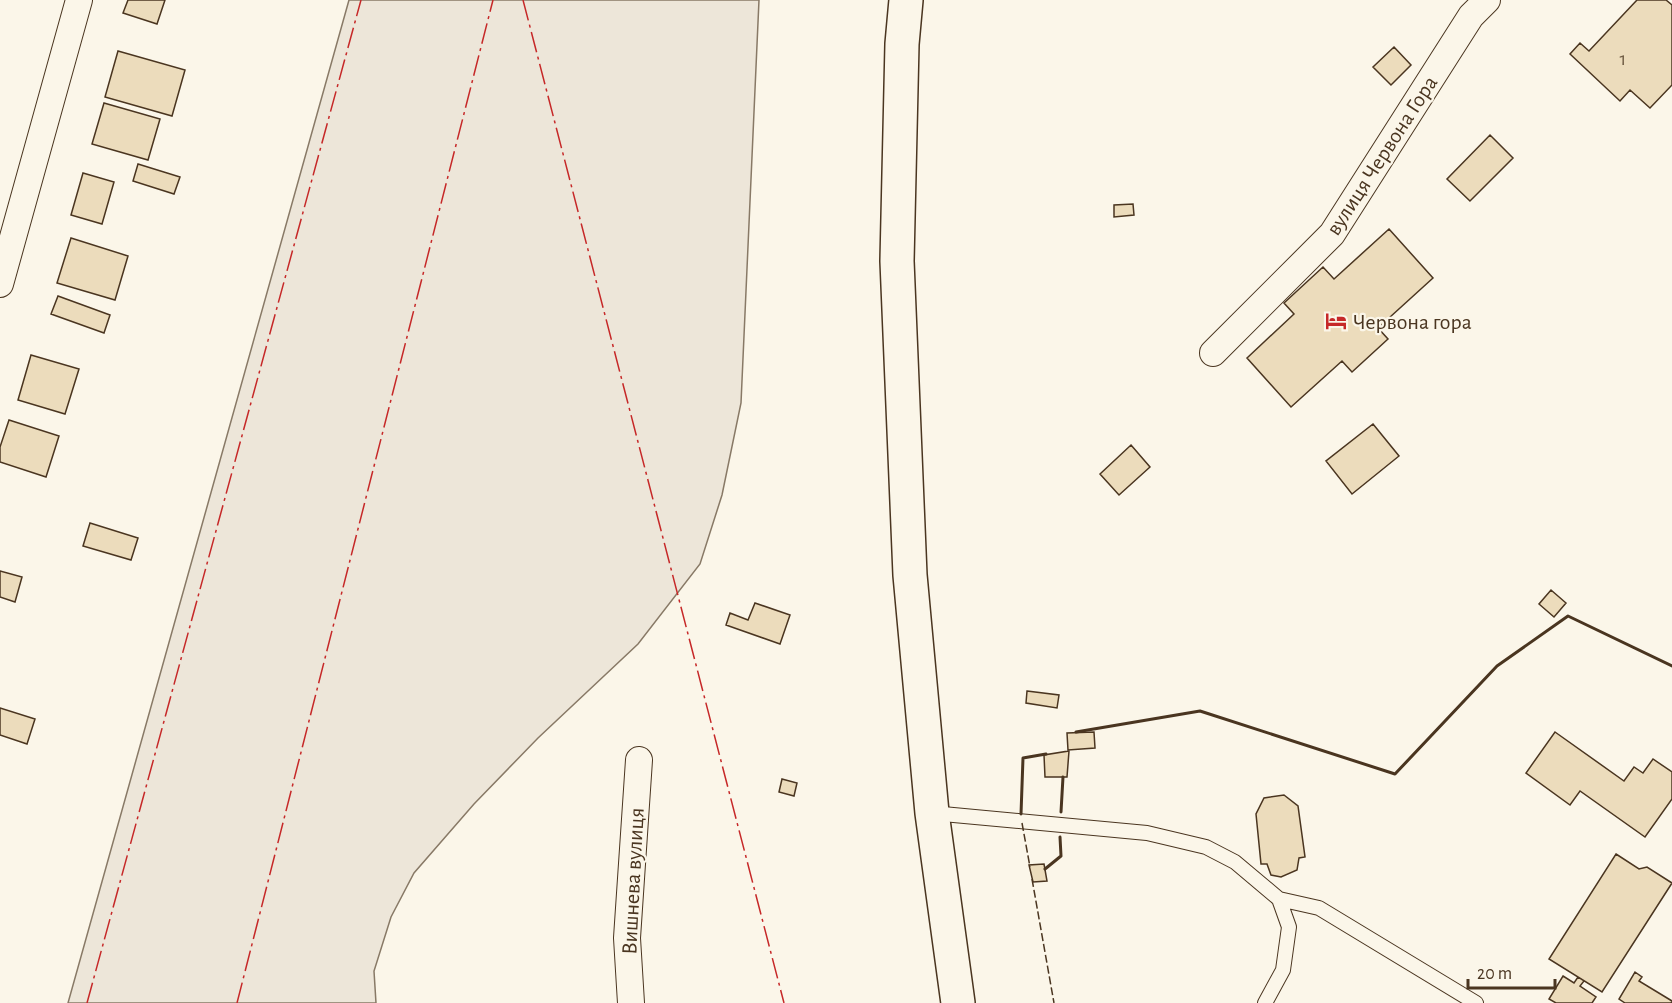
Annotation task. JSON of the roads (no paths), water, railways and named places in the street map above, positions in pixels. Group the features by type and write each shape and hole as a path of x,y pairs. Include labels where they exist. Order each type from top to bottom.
{"highway":[{"path":"906,0 902,44 897,261 910,575 932,813 958,1003"}],"street":[{"path":"0,284 79,0"},
{"name":"вулиця Червона Гора","path":"1213,353 1332,234 1471,16 1487,0"},
{"name":"Вишнева вулиця","path":"631,1003 627,938 639,760"}],"lane":[{"path":"932,813 1147,833 1196,845 1235,862 1279,899 1319,908 1476,1003"},
{"path":"1265,1003 1282,970 1289,927 1279,899"}],"place":[{"name":"Червона гора","path":"1336,321"}]}
